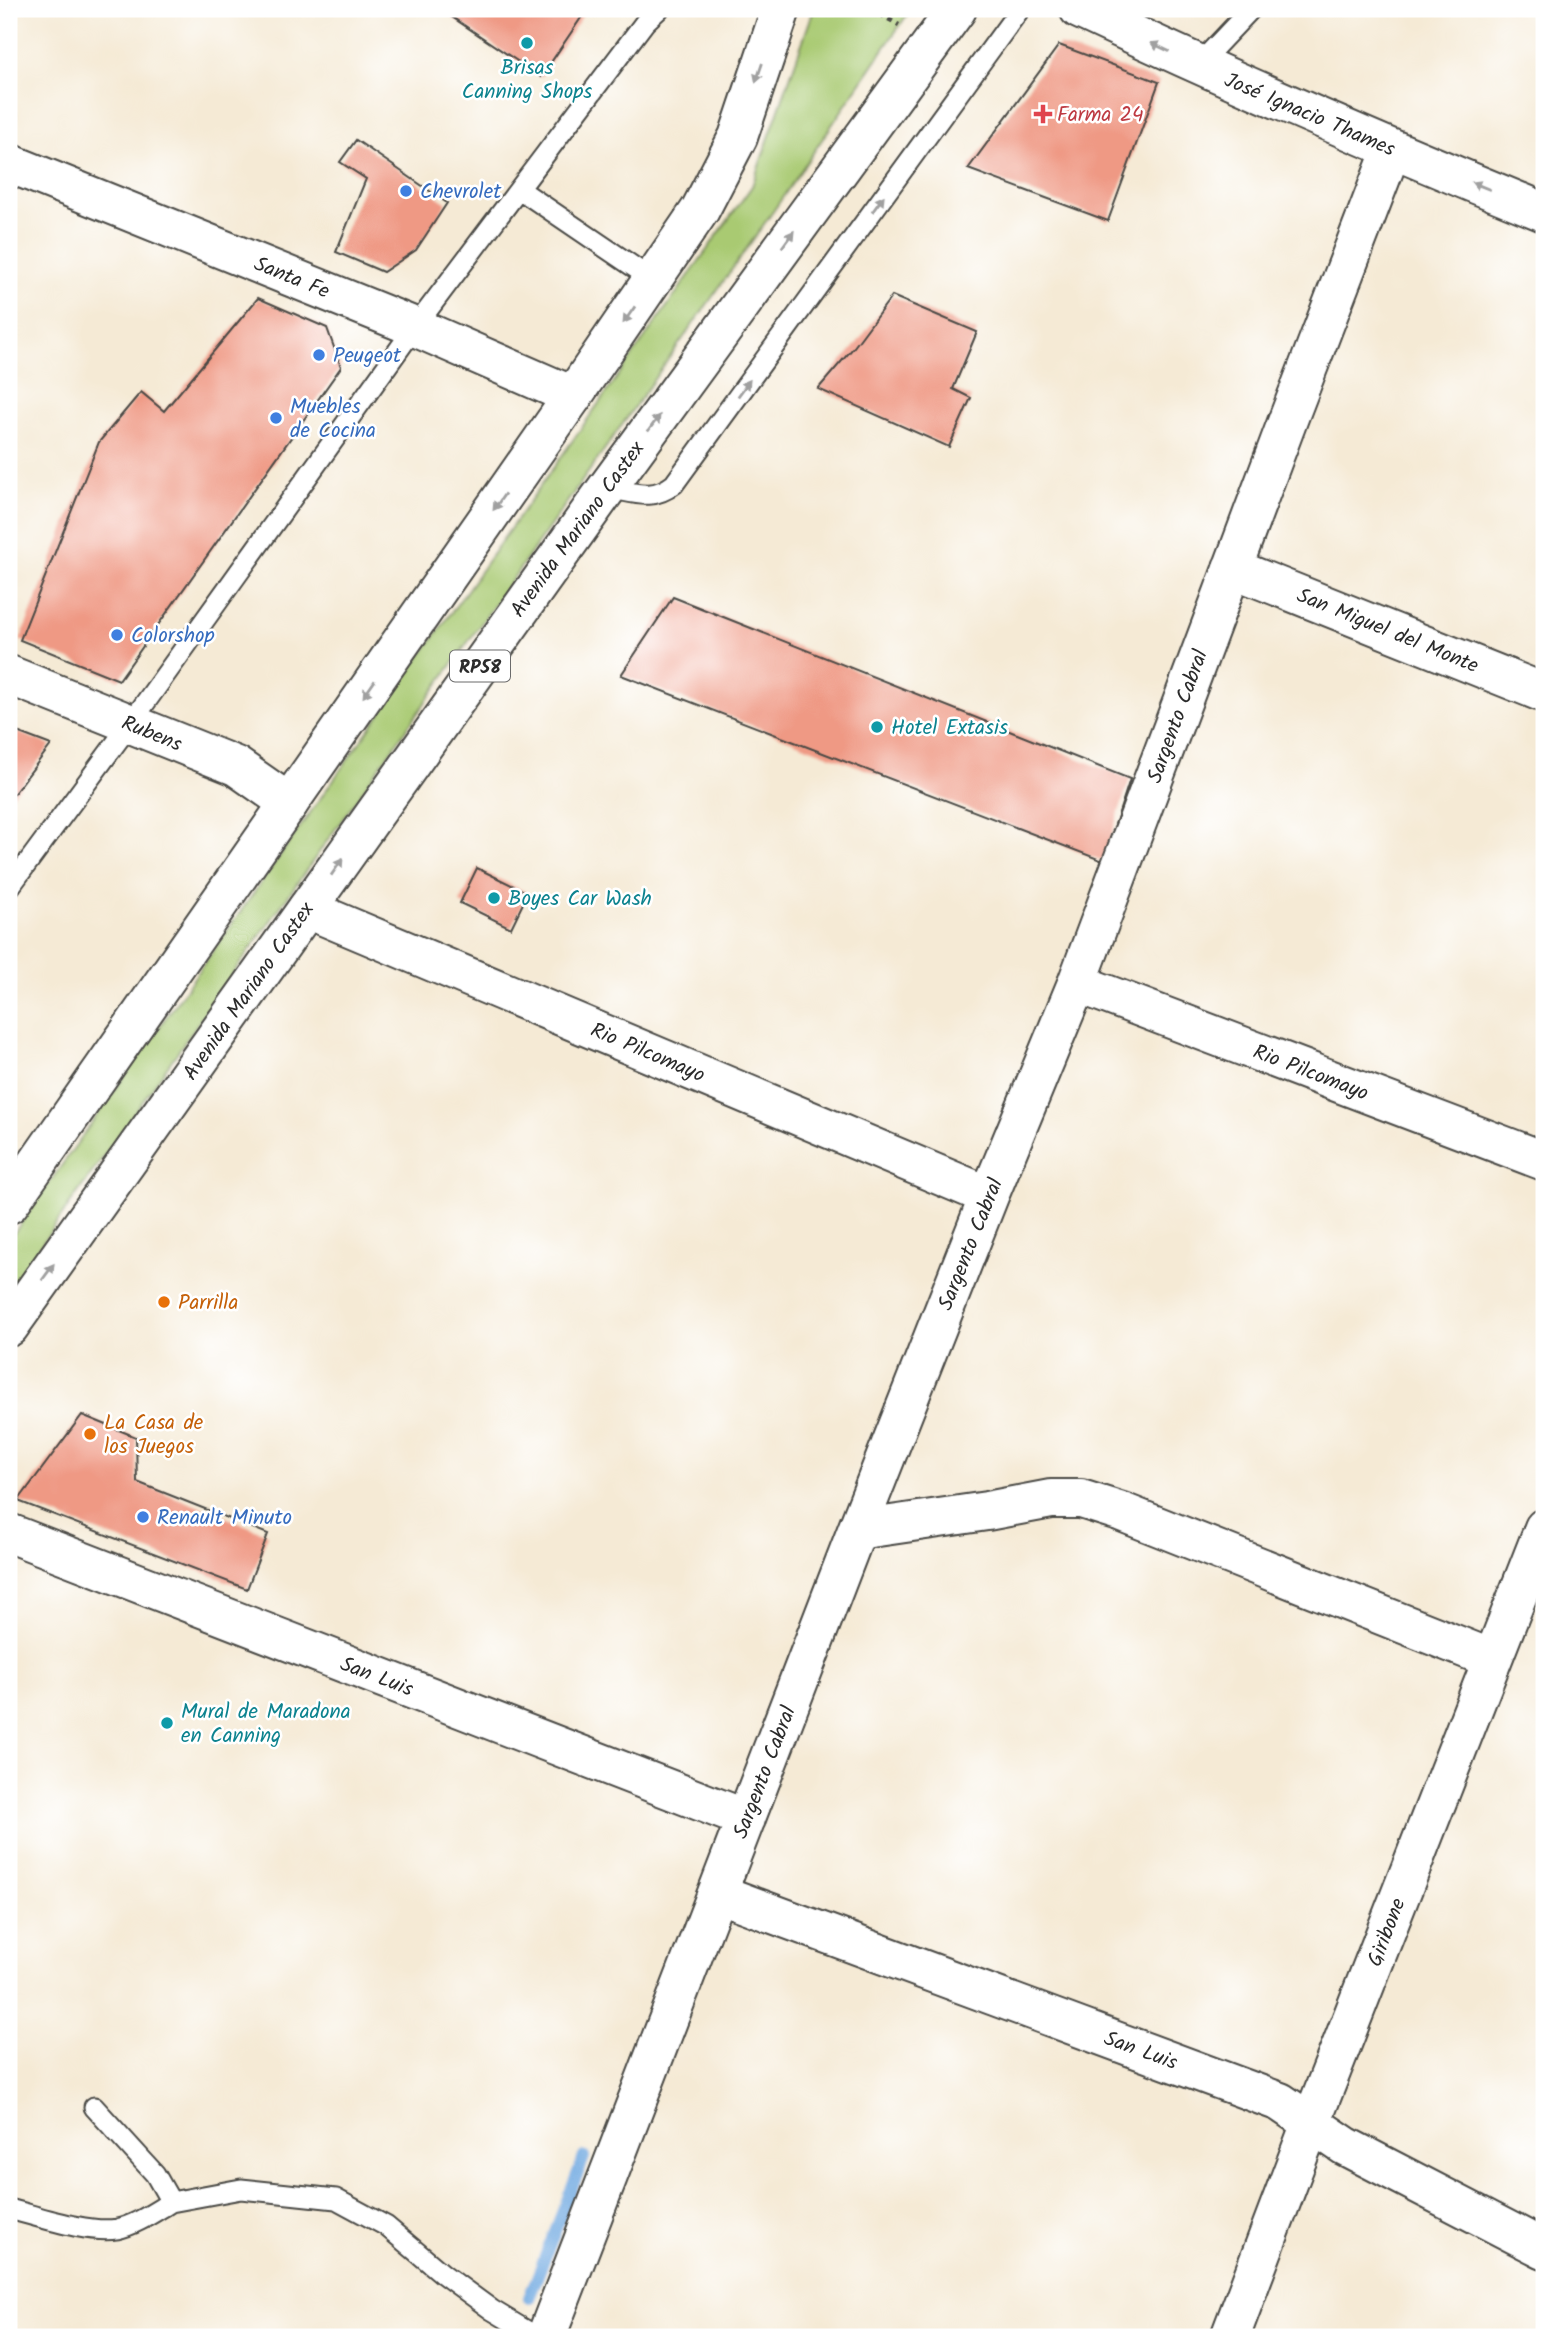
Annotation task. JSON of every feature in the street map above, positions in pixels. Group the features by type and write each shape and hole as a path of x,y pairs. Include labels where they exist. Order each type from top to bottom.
{"main road":[{"path":"12,1193 289,803 701,210 738,137 781,9"},
{"name":"Avenida Mariano Castex","path":"9,1327 607,488 957,9"},
{"name":"José Ignacio Thames","path":"1079,9 1198,65 1544,212"},
{"name":"Sargento Cabral","path":"546,2337 857,1530 989,1196 1077,984 1392,149"},
{"name":"Santa Fe","path":"9,163 415,327 573,396"},
{"name":"San Miguel del Monte","path":"1232,568 1544,693"},
{"name":"Rubens","path":"9,675 236,766 289,803"},
{"name":"Rio Pilcomayo","path":"307,909 989,1196"},
{"name":"Rio Pilcomayo","path":"1077,984 1544,1161"},
{"path":"857,1530 1051,1499 1081,1499 1122,1512 1492,1659"},
{"name":"Giribone","path":"1230,2337 1544,1528"},
{"name":"San Luis","path":"9,1533 746,1819"},
{"name":"San Luis","path":"717,1893 1280,2102 1345,2146 1544,2249"}],"lane":[{"path":"9,888 415,327 645,22 659,9"},
{"path":"607,488 649,495 662,494 674,484 1020,9"},
{"path":"1198,65 1251,9"},
{"path":"519,189 653,280"},
{"path":"94,2107 155,2174 171,2202"},
{"path":"9,2208 95,2230 117,2229 171,2202 241,2189 336,2199 386,2226 443,2274 492,2310 537,2337"}],"green space":[{"path":"814,9 911,9 774,210 9,1290 9,1240 752,186"}],"building":[{"name":"Brisas Canning Shops","path":"440,9 587,9 541,77"},
{"path":"1059,45 1159,82 1108,221 968,169"},
{"path":"356,140 447,203 416,250 383,272 336,252 366,179 340,162"},
{"path":"892,296 977,332 953,389 971,398 949,447 818,389"},
{"path":"258,298 327,328 341,367 119,680 20,640 99,442 141,392 164,411"},
{"name":"Hotel Extasis","path":"673,597 1130,779 1103,861 621,675"},
{"path":"9,729 51,745 9,800"},
{"name":"Boyes Car Wash","path":"477,868 528,893 511,928 460,903"},
{"name":"Renault Minuto","path":"82,1415 136,1437 137,1482 268,1534 247,1589 18,1501"}],"waterway":[{"path":"529,2298 584,2157"}],"place":[{"name":"Brisas Canning Shops","path":"527,43"},
{"name":"Farma 24","path":"1043,114"},
{"name":"Chevrolet","path":"406,191"},
{"name":"Peugeot","path":"319,355"},
{"name":"Muebles de Cocina","path":"276,418"},
{"name":"Colorshop","path":"117,635"},
{"name":"Hotel Extasis","path":"877,727"},
{"name":"Boyes Car Wash","path":"494,898"},
{"name":"Parrilla","path":"164,1302"},
{"name":"La Casa de los Juegos","path":"90,1434"},
{"name":"Renault Minuto","path":"143,1517"},
{"name":"Mural de Maradona en Canning","path":"167,1723"}]}
